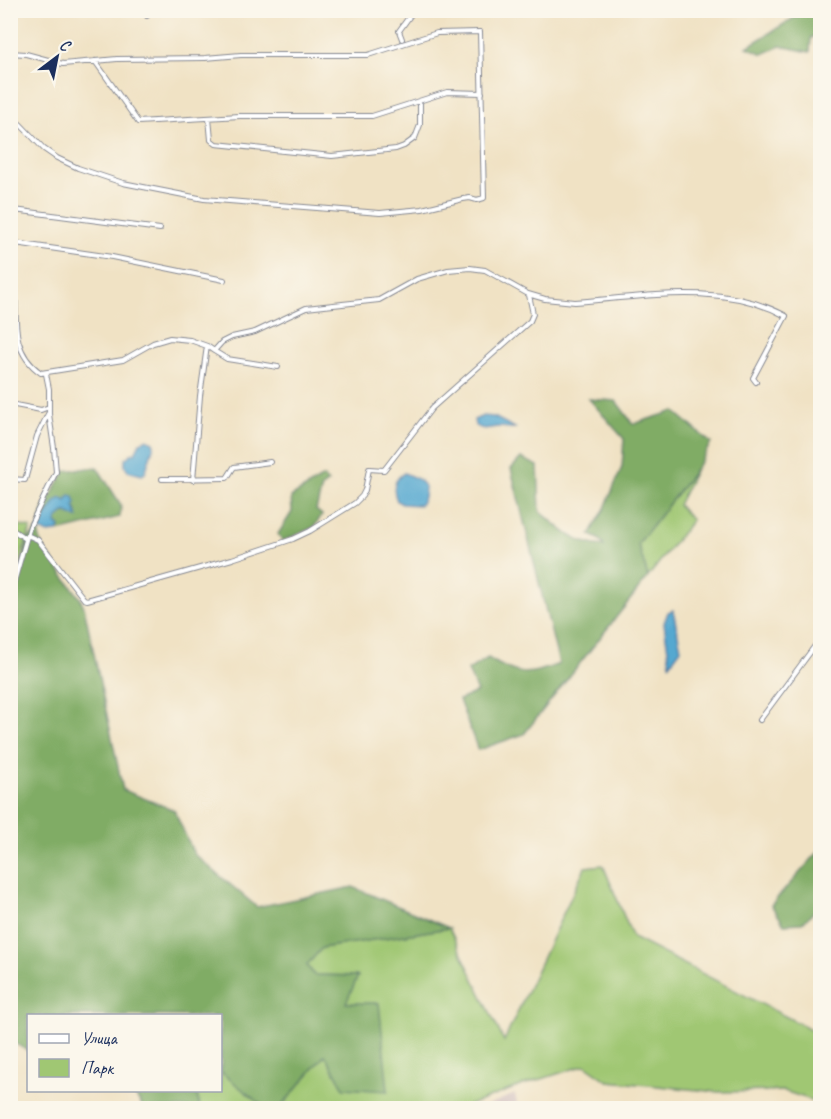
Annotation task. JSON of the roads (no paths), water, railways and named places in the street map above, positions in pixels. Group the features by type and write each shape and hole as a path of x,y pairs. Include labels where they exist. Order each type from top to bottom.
{"street":[{"path":"402,39 399,31 414,10"},
{"path":"10,53 26,54 63,64 241,55 368,55 437,33 480,32 484,198 463,199 400,212 363,213 204,199 123,183 78,168 44,149 20,124 12,119"},
{"path":"94,61 138,122 240,116 372,116 447,92 482,93"},
{"path":"209,118 211,140 216,144 332,156 396,149 404,146 415,138 420,125 420,100"},
{"path":"10,107 15,243 13,275 17,339 20,351 34,369 46,374 67,368 123,360 153,343 170,338 190,340 207,346 227,358 278,368"},
{"path":"14,210 160,229"},
{"path":"15,243 112,257 224,280"},
{"path":"214,351 222,342 232,337 255,332 306,308 379,300 417,279 448,270 470,268 485,270 528,294 545,299 575,302 676,294 728,296 762,304 786,316 753,378 756,382"},
{"path":"10,528 26,537 38,540 87,600 293,539 355,503 365,490 369,469 384,470 432,408 530,321 533,314 528,294"},
{"path":"193,480 207,346"},
{"path":"10,596 26,537 37,508 56,472 46,374"},
{"path":"10,404 41,410 49,407"},
{"path":"10,478 25,480 37,436 49,414"},
{"path":"162,479 227,478 234,467 270,462"},
{"path":"760,720 820,639"}],"water":[{"path":"483,416 494,417 515,428 487,429 475,425 474,420"},
{"path":"147,439 154,445 145,473 142,475 128,471 125,459 135,453 140,443"},
{"path":"404,473 418,479 425,487 420,505 402,504 397,501 394,485"},
{"path":"70,495 74,497 78,518 65,512 57,519 56,523 60,527 58,532 46,533 38,529 56,501 61,498 66,501"},
{"path":"673,610 681,649 670,664 664,623 668,612"}]}
